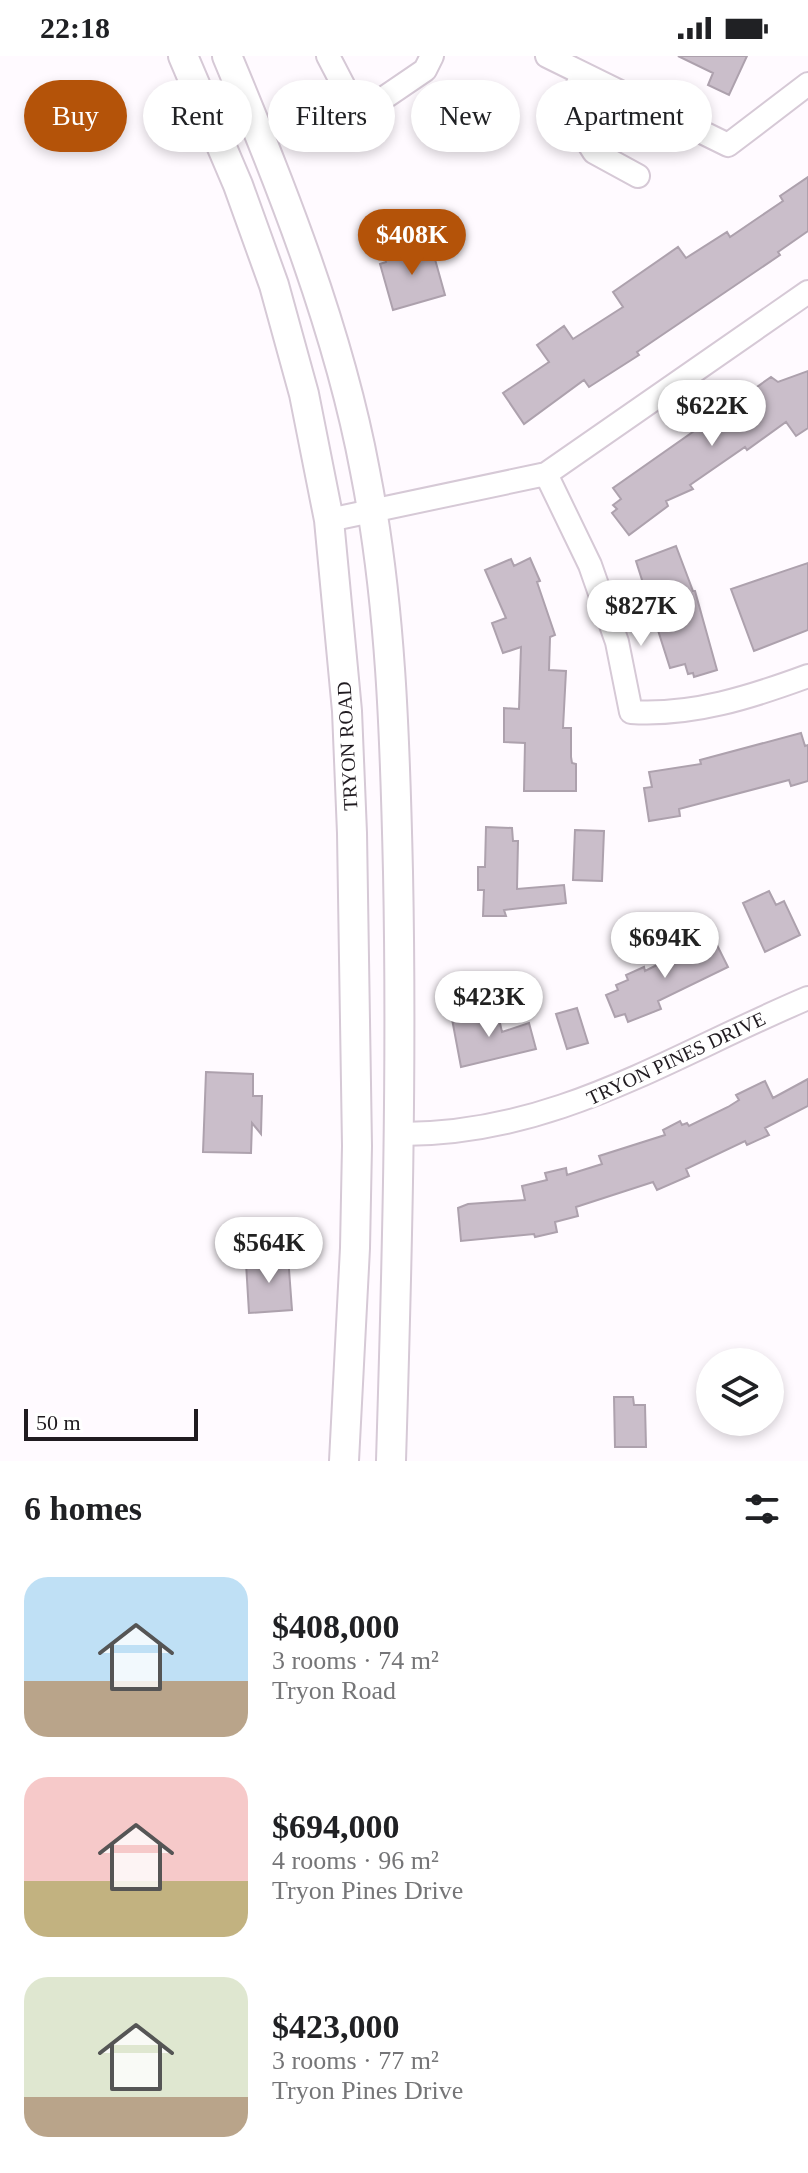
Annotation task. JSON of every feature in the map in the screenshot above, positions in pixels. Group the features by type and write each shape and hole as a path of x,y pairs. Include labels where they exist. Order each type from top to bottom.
{"main road":[{"name":"TRYON ROAD","path":"183,56 238,185 274,285 304,394 329,520 347,711 357,1146 344,1461"},
{"path":"227,56 273,175 332,344 351,406 373,510 392,707 400,993 400,1134 391,1461"}],"street":[{"path":"328,56 352,102 378,102 425,70 432,56"},
{"path":"547,56 728,145 808,84"},
{"path":"581,73 570,114 594,152 638,176"},
{"path":"329,520 546,474 808,292"},
{"path":"546,474 590,565 617,642 631,712 662,714 702,708 808,676"},
{"name":"TRYON PINES DRIVE","path":"400,1134 486,1127 571,1106 632,1081 808,998"}],"building":[{"path":"678,56 747,56 729,95 712,87 710,80 713,73"},
{"path":"808,177 808,231 778,252 780,255 637,352 639,355 589,387 584,380 524,424 503,393 549,362 537,345 564,326 573,339 623,307 613,292 678,247 686,258 727,232 730,237 783,201 780,196"},
{"path":"431,245 445,295 393,310 380,264 386,262 385,257"},
{"path":"808,371 808,428 796,436 786,422 690,485 693,489 666,501 668,506 629,535 612,513 617,509 613,505 621,499 613,488 771,377 778,382"},
{"path":"676,546 695,591 717,670 694,677 693,673 688,674 685,664 670,668 636,561"},
{"path":"530,558 540,581 537,582 555,635 550,637 549,670 566,671 563,728 571,728 576,791 524,791 525,743 504,742 504,708 519,709 521,647 503,653 492,623 506,618 485,570 511,559 514,566"},
{"path":"808,563 808,630 754,651 731,589"},
{"path":"801,733 805,746 808,745 808,781 791,786 789,780 679,809 680,816 649,821 644,788 652,787 649,772 701,764 700,760"},
{"path":"486,827 512,828 513,841 518,841 517,889 564,885 566,903 504,910 506,916 483,916 484,890 478,890 478,867 485,867"},
{"path":"575,830 604,831 602,881 573,880"},
{"path":"769,891 776,905 784,901 800,935 765,952 743,903"},
{"path":"713,937 728,967 658,1001 661,1009 628,1022 625,1014 615,1017 606,995 618,990 616,985 628,980 626,975 644,967 645,971"},
{"path":"577,1008 588,1043 567,1049 556,1014"},
{"path":"497,1010 502,1032 529,1023 536,1049 461,1067 452,1019"},
{"path":"206,1072 253,1074 253,1096 262,1096 261,1134 252,1123 251,1153 203,1152"},
{"path":"808,1079 808,1106 765,1128 769,1135 747,1145 745,1141 686,1169 689,1176 657,1190 653,1182 576,1207 578,1216 555,1222 557,1232 535,1237 534,1234 461,1241 458,1208 468,1204 525,1200 522,1186 547,1180 545,1173 566,1168 567,1175 602,1164 599,1156 665,1135 663,1130 680,1121 682,1125 687,1123 689,1126 728,1107 739,1100 736,1095 765,1081 773,1098"},
{"path":"293,1225 294,1248 272,1249 271,1226"},
{"path":"288,1256 292,1310 249,1313 246,1263 252,1262 252,1258"},
{"path":"614,1397 633,1397 634,1405 645,1405 646,1447 615,1447"}]}
